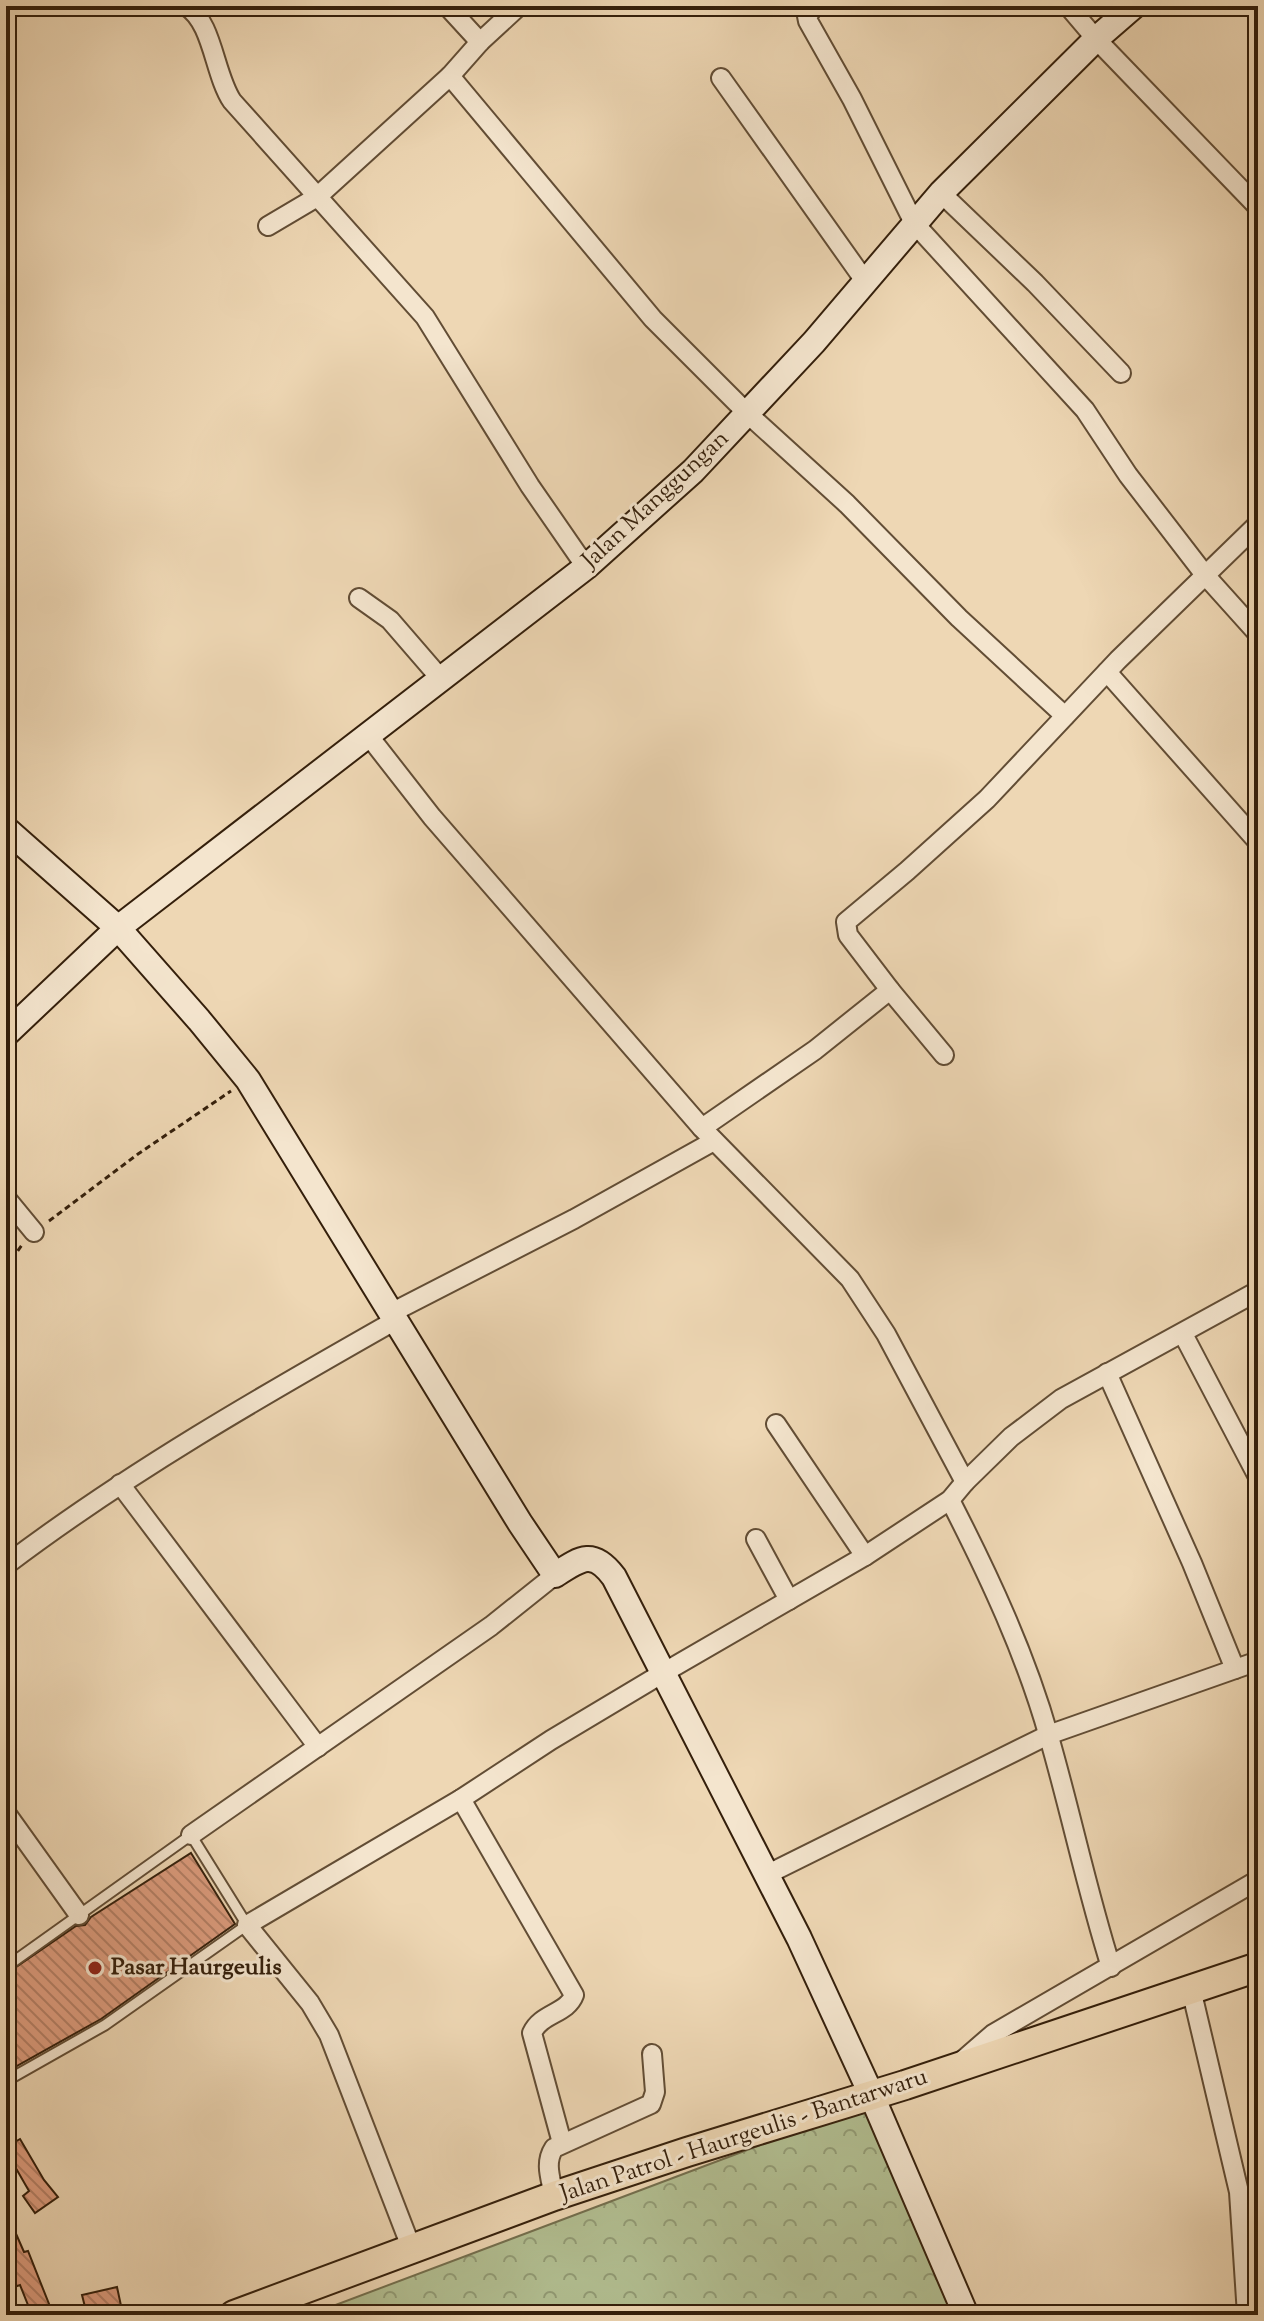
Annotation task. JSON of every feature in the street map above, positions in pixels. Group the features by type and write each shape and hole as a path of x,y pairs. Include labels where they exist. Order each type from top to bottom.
{"main road":[{"name":"Jalan Patrol - Haurgeulis - Bantarwaru","path":"234,2315 554,2196 1258,1967"}],"street":[{"path":"186,6 203,23 221,82 232,101 431,326 530,486 586,567"},
{"path":"447,6 480,42"},
{"path":"268,226 317,197 450,76 480,42 519,6"},
{"path":"815,6 807,16 808,21 852,99 914,223 1085,410 1119,464 1205,575 1258,634"},
{"path":"1068,6 1258,207"},
{"name":"Jalan Manggungan","path":"6,1034 118,928 586,567 693,471 814,342 941,193 1096,39 1134,6"},
{"path":"450,76 653,319 747,413 847,504 959,618 1065,716"},
{"path":"721,78 865,281"},
{"path":"941,193 1035,283 1121,373"},
{"path":"944,1055 848,935 846,922 987,799 1107,672 1258,524"},
{"path":"359,598 390,620 441,679"},
{"path":"1107,672 1258,842"},
{"path":"368,735 432,817 708,1135 850,1279 867,1301 965,1482"},
{"path":"6,829 118,928 248,1080 555,1575"},
{"path":"6,1565 120,1484 224,1419 394,1316 574,1219 708,1135 890,990"},
{"path":"6,1198 34,1232"},
{"path":"411,2247 329,2035 310,2003 247,1925 461,1799 551,1740 663,1673 865,1556 950,1500 1033,1418 1107,1373 1258,1291"},
{"path":"1183,1334 1258,1477"},
{"path":"1107,1373 1192,1563 1235,1669"},
{"path":"776,1424 865,1556"},
{"path":"120,1484 318,1747"},
{"path":"950,1500 1024,1661 1048,1735 1086,1885 1111,1967"},
{"path":"756,1539 789,1600"},
{"path":"191,1835 491,1626 555,1575 577,1561 596,1559 607,1568 799,1938 871,2094 966,2315"},
{"path":"766,1875 1048,1735 1258,1661"},
{"path":"461,1799 574,1995 569,2004 541,2019 532,2033 562,2143"},
{"path":"6,1813 79,1915"},
{"path":"952,2069 993,2034 1258,1880"},
{"path":"1191,1989 1239,2192 1247,2315"},
{"path":"554,2196 549,2155 562,2143 651,2104 655,2092 652,2054"}],"lane":[{"path":"6,1967 191,1835 247,1925 105,2025 6,2081"}],"path":[{"path":"6,1267 14,1253 34,1232 138,1154 248,1080"}],"green space":[{"path":"864,2106 954,2315 309,2315"}],"building":[{"name":"Pasar Haurgeulis","path":"191,1853 235,1924 101,2019 6,2072 6,1974"},
{"path":"20,2139 58,2197 35,2213 23,2196 29,2191 6,2151 6,2147"},
{"path":"6,2211 24,2252 28,2251 51,2309 36,2315 32,2315 20,2285 6,2290"},
{"path":"117,2287 123,2315 87,2315 82,2295"}],"place":[{"name":"Pasar Haurgeulis","path":"95,1968"}]}
